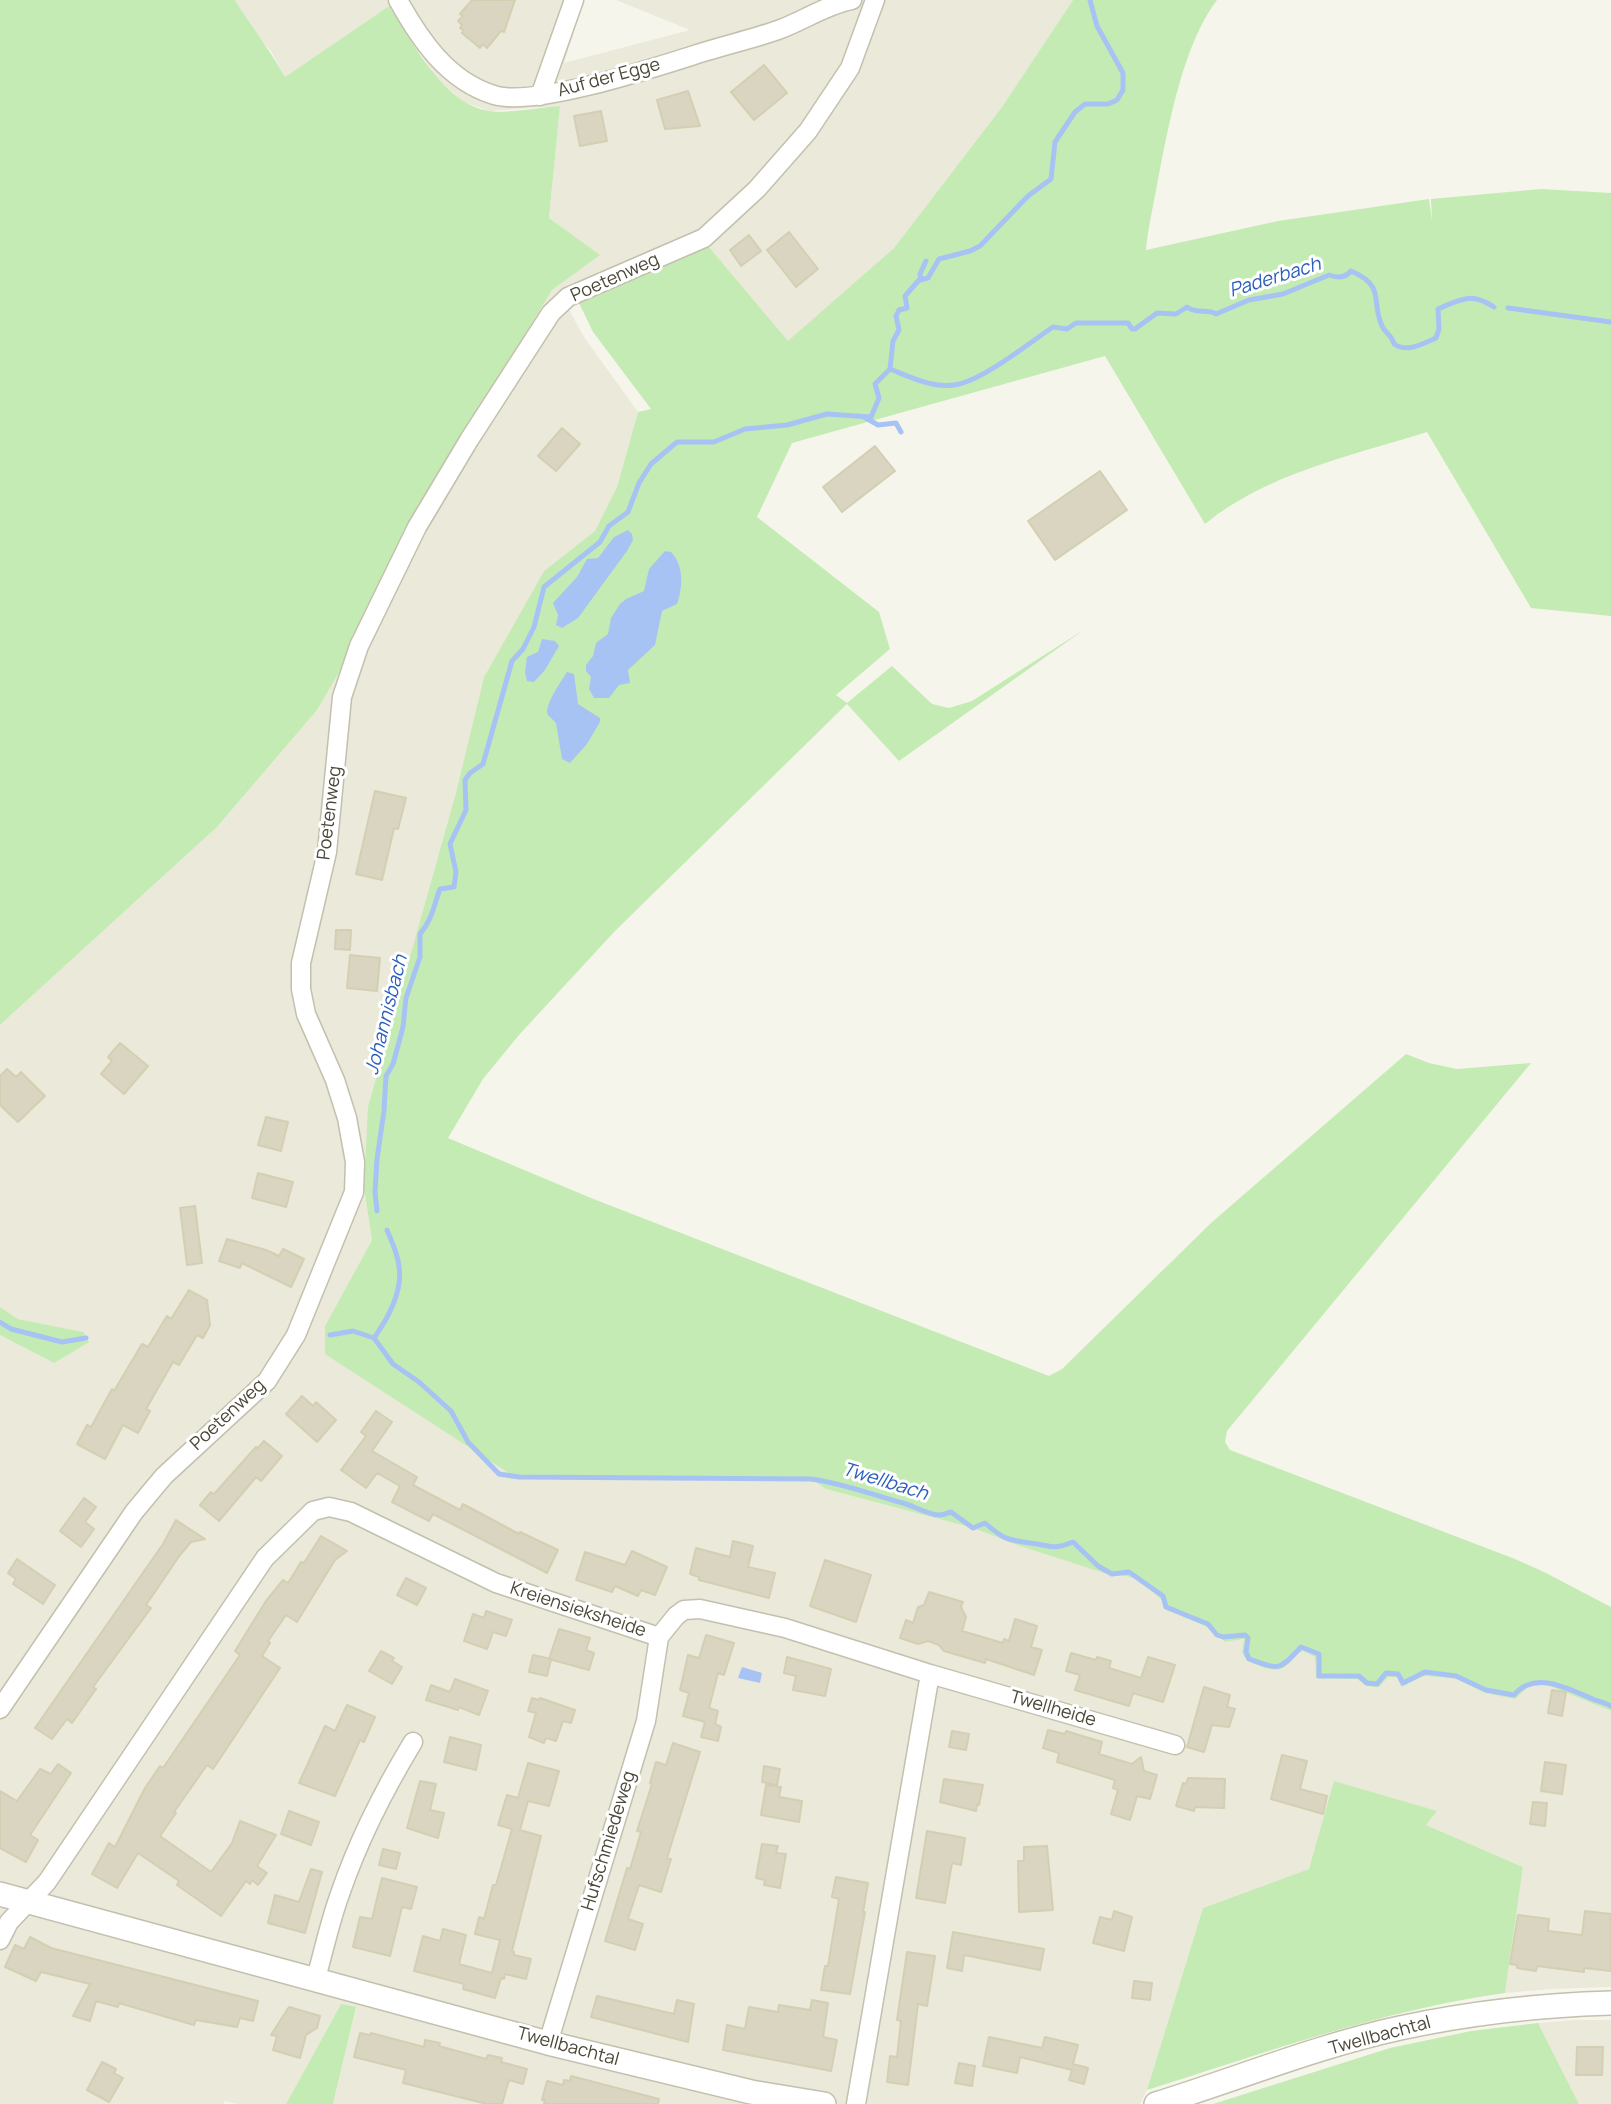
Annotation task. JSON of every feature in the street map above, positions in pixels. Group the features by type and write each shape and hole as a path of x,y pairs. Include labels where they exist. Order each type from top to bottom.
{"street":[{"name":"Auf der Egge","path":"398,0 430,51 456,75 496,96 511,99 540,96 677,60 779,30 840,2 852,0"},
{"path":"540,96 574,0"},
{"path":"868,0 874,0"},
{"name":"Poetenweg","path":"0,1709 134,1512 164,1476 267,1381 296,1335 354,1192 355,1162 347,1118 335,1080 306,1014 301,989 301,963 327,852 342,697 359,646 417,527 551,313 568,298 704,238 757,189 808,131 850,68 874,0"},
{"name":"Kreiensieksheide","path":"0,1940 9,1922 47,1882 265,1558 313,1511 329,1507 351,1512 496,1583 659,1637 684,1610 700,1609 785,1628 930,1674"},
{"name":"Hufschmiedeweg","path":"548,2043 646,1721 659,1637"},
{"path":"856,2104 930,1674"},
{"name":"Twellheide","path":"930,1674 1175,1745"},
{"path":"316,1978 340,1894 361,1842 386,1785 413,1742"},
{"name":"Twellbachtal","path":"0,1894 548,2043 743,2091 824,2104"},
{"name":"Twellbachtal","path":"1156,2104 1398,2028 1485,2012 1547,2005 1611,2003"}],"shaded area":[{"path":"235,0 584,0 564,63 690,30 616,0 1073,0 1002,107 894,248 788,342 708,246 568,308 584,337 638,412 617,487 595,531 544,571 484,677 364,1188 372,1240 325,1326 518,1479 811,1479 826,1489 973,1528 1113,1576 1128,1576 1143,1584 1162,1600 1164,1609 1205,1626 1225,1642 1245,1639 1247,1661 1275,1670 1284,1668 1297,1653 1303,1651 1315,1657 1316,1678 1357,1679 1366,1686 1388,1677 1397,1677 1401,1687 1424,1676 1454,1678 1485,1693 1531,1684 1549,1685 1611,1711 1611,1987 1505,1993 1523,1867 1426,1825 1437,1811 1309,1869 1203,1908 1147,2090 1140,2104 333,2104 356,2008 341,2004 286,2104 238,2104 225,2101 223,2104 0,2104 0,1335 54,1363 82,1332 18,1319 0,1307 0,1025 217,827 317,710 344,664 418,511 552,290 599,255 549,218 560,106 489,111 464,102 437,79 389,6 285,77 271,51 258,37"},
{"path":"1611,2020 1611,2104 1579,2104 1538,2023"}],"green space":[{"path":"0,0 235,0 285,77 389,6 430,69 443,84 472,106 496,112 560,106 549,218 600,255 552,290 418,511 344,664 317,710 217,827 0,1025"},
{"path":"1073,0 1217,0 1194,40 1178,89 1161,163 1146,250 1278,221 1429,199 1432,221 1431,199 1541,189 1611,193 1611,616 1531,608 1427,432 1282,479 1229,506 1205,524 1105,356 792,443 757,517 879,612 890,649 836,695 847,703 892,666 932,704 949,708 972,701 1085,629 899,761 847,704 615,931 519,1035 483,1079 448,1138 591,1198 1049,1376 1062,1369 1211,1223 1406,1054 1429,1063 1457,1069 1531,1063 1227,1431 1225,1442 1230,1450 1515,1559 1611,1607 1611,1711 1548,1685 1531,1684 1515,1699 1485,1693 1454,1678 1424,1676 1401,1687 1397,1677 1388,1677 1379,1687 1366,1686 1357,1679 1316,1678 1315,1657 1303,1651 1282,1669 1267,1668 1247,1661 1242,1652 1244,1639 1225,1642 1205,1626 1164,1609 1162,1600 1133,1578 1113,1576 973,1528 826,1489 811,1479 518,1479 325,1354 325,1326 372,1240 364,1188 368,1107 456,793 484,677 544,571 595,531 617,487 638,412 651,409 593,332 579,303 708,246 788,341 894,248 1002,107"},
{"path":"0,1307 18,1319 83,1332 89,1342 54,1363 0,1335"},
{"path":"1334,1781 1437,1811 1426,1825 1523,1867 1505,1993 1369,2021 1147,2090 1203,1908 1309,1869"},
{"path":"341,2004 356,2007 333,2104 286,2104"},
{"path":"1538,2023 1579,2104 1213,2104 1390,2048 1471,2031"}],"water":[{"path":"628,530 633,540 627,551 578,618 562,628 556,625 558,615 553,603 577,577 587,559 598,558 614,537"},
{"path":"665,551 671,552 675,557 680,570 681,584 677,604 662,611 655,645 628,670 630,683 619,685 609,698 594,698 589,689 591,677 586,671 586,665 593,656 596,643 608,634 611,618 620,604 644,591 649,569"},
{"path":"542,639 555,641 559,646 545,670 534,682 527,681 527,657 538,652"},
{"path":"567,672 574,674 578,704 600,718 587,744 570,763 562,759 556,723 547,711"},
{"path":"742,1667 762,1673 760,1683 738,1678"}],"building":[{"path":"472,0 515,0 504,32 501,31 487,48 483,44 480,48 462,33 464,31 460,28 462,25 458,21 463,16 460,14"},
{"path":"764,65 787,93 754,120 731,92"},
{"path":"688,91 700,126 665,129 657,100"},
{"path":"601,111 607,141 580,146 574,116"},
{"path":"789,232 818,269 796,287 767,250"},
{"path":"749,235 761,251 741,266 730,250"},
{"path":"562,428 580,444 556,471 538,456"},
{"path":"875,446 895,471 842,512 823,487"},
{"path":"1100,471 1127,510 1055,560 1028,521"},
{"path":"375,791 406,798 398,829 394,828 382,880 356,874"},
{"path":"336,930 351,930 350,950 335,949"},
{"path":"350,955 380,958 377,991 347,988"},
{"path":"120,1043 148,1066 124,1094 101,1074 112,1061 108,1057"},
{"path":"7,1069 16,1077 21,1072 45,1096 18,1122 0,1105 0,1076"},
{"path":"266,1117 288,1122 281,1151 258,1145"},
{"path":"258,1173 293,1182 286,1207 252,1198"},
{"path":"195,1206 202,1263 187,1265 180,1208"},
{"path":"227,1239 279,1256 283,1249 304,1259 291,1287 242,1263 240,1268 219,1261"},
{"path":"189,1290 207,1300 210,1325 203,1338 197,1335 179,1365 173,1362 146,1409 150,1411 138,1433 123,1425 105,1459 77,1444 87,1425 91,1427 142,1344 148,1347 167,1316 171,1319"},
{"path":"302,1396 313,1406 316,1402 336,1420 317,1442 286,1414"},
{"path":"376,1411 392,1422 372,1451 417,1477 413,1485 460,1510 463,1504 519,1534 520,1532 558,1550 547,1573 433,1514 429,1521 392,1502 400,1486 377,1473 366,1488 341,1470 366,1436 361,1432"},
{"path":"264,1441 282,1456 261,1481 256,1477 219,1521 200,1505 211,1492 214,1494"},
{"path":"84,1498 96,1507 85,1522 94,1529 81,1547 60,1531"},
{"path":"176,1520 205,1539 191,1542 180,1555 146,1605 151,1608 93,1687 96,1689 72,1723 67,1719 52,1739 35,1728 163,1544"},
{"path":"321,1536 347,1551 335,1560 297,1622 286,1615 268,1641 270,1643 262,1656 280,1668 213,1769 207,1765 160,1836 211,1872 232,1843 240,1821 276,1835 257,1866 267,1873 258,1885 252,1880 250,1884 246,1881 221,1916 177,1885 179,1881 138,1853 117,1888 92,1874 109,1843 115,1847 145,1788 160,1766 163,1768 240,1655 235,1651 266,1601 283,1580 288,1583"},
{"path":"733,1541 753,1546 748,1567 775,1573 769,1598 699,1580 699,1577 690,1574 696,1548 730,1557"},
{"path":"632,1551 667,1567 655,1595 641,1590 638,1596 615,1586 612,1592 576,1580 585,1552 625,1565"},
{"path":"17,1559 55,1585 43,1604 13,1584 16,1579 8,1573"},
{"path":"825,1560 871,1575 856,1622 810,1606"},
{"path":"406,1578 426,1588 417,1605 397,1595"},
{"path":"929,1592 963,1602 961,1607 966,1617 962,1631 1003,1643 1004,1639 1009,1641 1015,1619 1037,1626 1031,1647 1042,1650 1034,1675 986,1659 985,1663 944,1651 939,1645 928,1641 918,1644 900,1638 906,1620 913,1623 918,1607 924,1605"},
{"path":"486,1611 512,1620 506,1636 493,1632 487,1649 464,1641 473,1614 484,1618"},
{"path":"559,1629 590,1638 586,1650 594,1653 589,1670 549,1659"},
{"path":"706,1635 734,1643 724,1675 718,1673 709,1708 718,1711 715,1724 721,1727 718,1741 701,1737 705,1722 683,1716 689,1693 680,1690 688,1655 699,1658"},
{"path":"381,1651 394,1658 392,1661 402,1667 392,1684 369,1671"},
{"path":"1071,1653 1111,1661 1109,1668 1141,1678 1148,1657 1175,1665 1163,1702 1133,1693 1129,1706 1075,1690 1080,1675 1066,1671"},
{"path":"533,1655 551,1659 547,1676 529,1672"},
{"path":"787,1657 831,1669 825,1696 793,1690 796,1676 784,1673"},
{"path":"455,1679 488,1691 479,1715 459,1707 458,1710 426,1700 431,1685 450,1692"},
{"path":"1204,1687 1230,1695 1227,1707 1235,1709 1229,1727 1212,1725 1204,1752 1187,1747"},
{"path":"1552,1690 1566,1692 1562,1716 1548,1713"},
{"path":"532,1698 540,1698 575,1710 571,1723 563,1721 556,1741 546,1738 544,1743 529,1737 536,1713 528,1711"},
{"path":"347,1705 375,1717 364,1742 360,1740 335,1796 299,1783 325,1726 335,1731"},
{"path":"1048,1730 1065,1734 1066,1731 1102,1742 1099,1754 1132,1764 1141,1757 1144,1771 1157,1775 1150,1799 1137,1796 1130,1820 1111,1814 1118,1790 1113,1788 1115,1780 1057,1762 1059,1753 1043,1748"},
{"path":"952,1731 969,1734 966,1750 949,1747"},
{"path":"450,1737 481,1745 476,1770 444,1762"},
{"path":"673,1743 700,1752 667,1858 671,1859 661,1892 639,1885 628,1919 643,1924 635,1950 605,1941 641,1832 637,1831 656,1762 666,1765"},
{"path":"1282,1755 1307,1761 1300,1789 1327,1796 1323,1814 1271,1799"},
{"path":"1545,1762 1566,1765 1562,1794 1541,1791"},
{"path":"528,1763 559,1771 549,1806 528,1801 520,1830 541,1836 512,1951 514,1955 531,1959 526,1979 505,1974 504,1979 501,1978 495,1998 463,1989 464,1984 414,1971 423,1936 440,1941 443,1929 466,1935 459,1964 492,1973 500,1940 475,1934 479,1917 484,1919 493,1885 496,1885 512,1829 498,1825 507,1795 518,1798"},
{"path":"58,1764 71,1773 30,1835 38,1840 26,1862 0,1848 0,1791 17,1801 40,1769 51,1774"},
{"path":"764,1766 780,1769 777,1785 762,1782"},
{"path":"1188,1778 1225,1779 1224,1808 1195,1807 1194,1811 1176,1806 1183,1783 1186,1784"},
{"path":"944,1779 983,1785 976,1811 940,1802"},
{"path":"420,1781 436,1784 430,1810 444,1813 438,1838 407,1828"},
{"path":"766,1785 781,1787 779,1797 802,1801 799,1822 761,1815"},
{"path":"1533,1802 1547,1803 1545,1826 1530,1824"},
{"path":"289,1811 319,1822 311,1845 281,1834"},
{"path":"927,1831 965,1838 961,1865 952,1863 945,1903 916,1898"},
{"path":"762,1844 778,1846 776,1853 786,1854 780,1888 764,1885 765,1880 756,1878"},
{"path":"1047,1846 1053,1910 1019,1912 1018,1861 1024,1861 1024,1847"},
{"path":"383,1849 400,1853 396,1869 379,1865"},
{"path":"311,1869 322,1872 305,1933 268,1923 275,1895 299,1902"},
{"path":"836,1877 868,1883 850,1994 821,1990 825,1966 828,1966 839,1899 832,1897"},
{"path":"382,1878 417,1887 411,1909 402,1907 390,1956 353,1947 360,1917 372,1919"},
{"path":"1114,1911 1132,1917 1124,1951 1093,1943 1100,1917 1112,1920"},
{"path":"1585,1911 1611,1914 1611,1971 1584,1968 1584,1972 1537,1966 1536,1971 1510,1964 1518,1915 1549,1919 1548,1931 1582,1935"},
{"path":"953,1932 1044,1949 1040,1970 964,1955 962,1971 947,1968"},
{"path":"30,1937 51,1948 258,2001 253,2021 240,2018 237,2027 196,2020 194,2025 119,2003 118,2007 96,2001 90,2021 73,2016 90,1984 41,1972 36,1981 5,1967 15,1945 24,1949"},
{"path":"907,1952 935,1956 927,2006 918,2004 908,2085 887,2082 890,2056 897,2057 901,2021 897,2020"},
{"path":"1134,1981 1152,1983 1150,2000 1132,1998"},
{"path":"597,1996 674,2014 677,2000 694,2004 688,2042 591,2017"},
{"path":"812,2000 828,2003 823,2037 837,2040 831,2071 723,2050 727,2025 745,2029 749,2007 778,2012 779,2005 810,2010"},
{"path":"289,2007 320,2016 317,2028 306,2035 300,2058 273,2050 277,2036 271,2035"},
{"path":"360,2033 371,2033 424,2047 425,2040 440,2043 439,2046 486,2059 488,2055 502,2058 501,2062 527,2069 523,2084 509,2080 502,2104 487,2104 403,2083 406,2070 354,2057"},
{"path":"989,2037 1042,2048 1045,2037 1078,2045 1073,2064 1088,2068 1084,2084 1069,2080 1072,2070 1020,2057 1017,2073 983,2066"},
{"path":"1577,2047 1603,2047 1602,2075 1576,2075"},
{"path":"102,2062 116,2069 114,2073 123,2078 109,2102 87,2090"},
{"path":"959,2063 975,2066 972,2086 955,2083"},
{"path":"571,2076 659,2099 658,2104 544,2104 545,2100 542,2100 547,2081 563,2085 564,2080 570,2081"}],"waterway":[{"name":"Johannisbach","path":"377,1211 377,1159 386,1076 393,1064 403,1027 406,998 420,957 420,934 430,918 440,889 454,887 456,872 450,844 466,810 465,780 483,764 512,661 523,649 534,627 544,587 600,542 609,526 628,512 639,483 651,464 677,442 714,442 745,429 787,425 827,414 871,417 879,398 875,384 890,369 893,341 899,330 896,316 899,310 907,308 905,296 919,280 928,278 939,259 980,246 1028,196 1051,179 1055,142 1075,112 1085,104 1108,104 1117,100 1123,90 1123,73 1097,26 1090,0"},
{"name":"Johannisbach","path":"921,280 920,274 926,261"},
{"name":"Paderbach","path":"890,369 929,383 954,385 991,370 1053,327 1067,329 1076,323 1128,323 1135,329 1157,313 1176,314 1187,307 1216,314 1249,300 1283,294 1329,275 1341,277 1351,271 1362,277 1373,289 1382,326 1399,347 1415,347 1436,338 1439,329 1438,309 1453,302 1472,298 1494,307"},
{"name":"Paderbach","path":"1508,308 1611,322"},
{"name":"Johannisbach","path":"864,417 878,425 896,423 901,432"},
{"name":"Johannisbach","path":"374,1338 390,1312 399,1281 397,1257 387,1230"},
{"name":"Johannisbach","path":"0,1322 11,1329 62,1342 86,1338"},
{"name":"Twellbach","path":"330,1335 353,1331 374,1338 393,1364 419,1382 451,1411 468,1442 499,1474 519,1477 823,1481 903,1503 931,1514 951,1512 973,1528 985,1523 1010,1540 1055,1547 1073,1542 1098,1566 1112,1574 1129,1572 1163,1596 1166,1607 1208,1624 1217,1635 1245,1635 1248,1638 1246,1652 1249,1659 1267,1665 1283,1664 1301,1647 1319,1654 1319,1676 1359,1676 1367,1683 1377,1684 1386,1673 1398,1674 1403,1683 1425,1672 1456,1676 1486,1690 1514,1695 1532,1683 1553,1684 1611,1706"}]}
